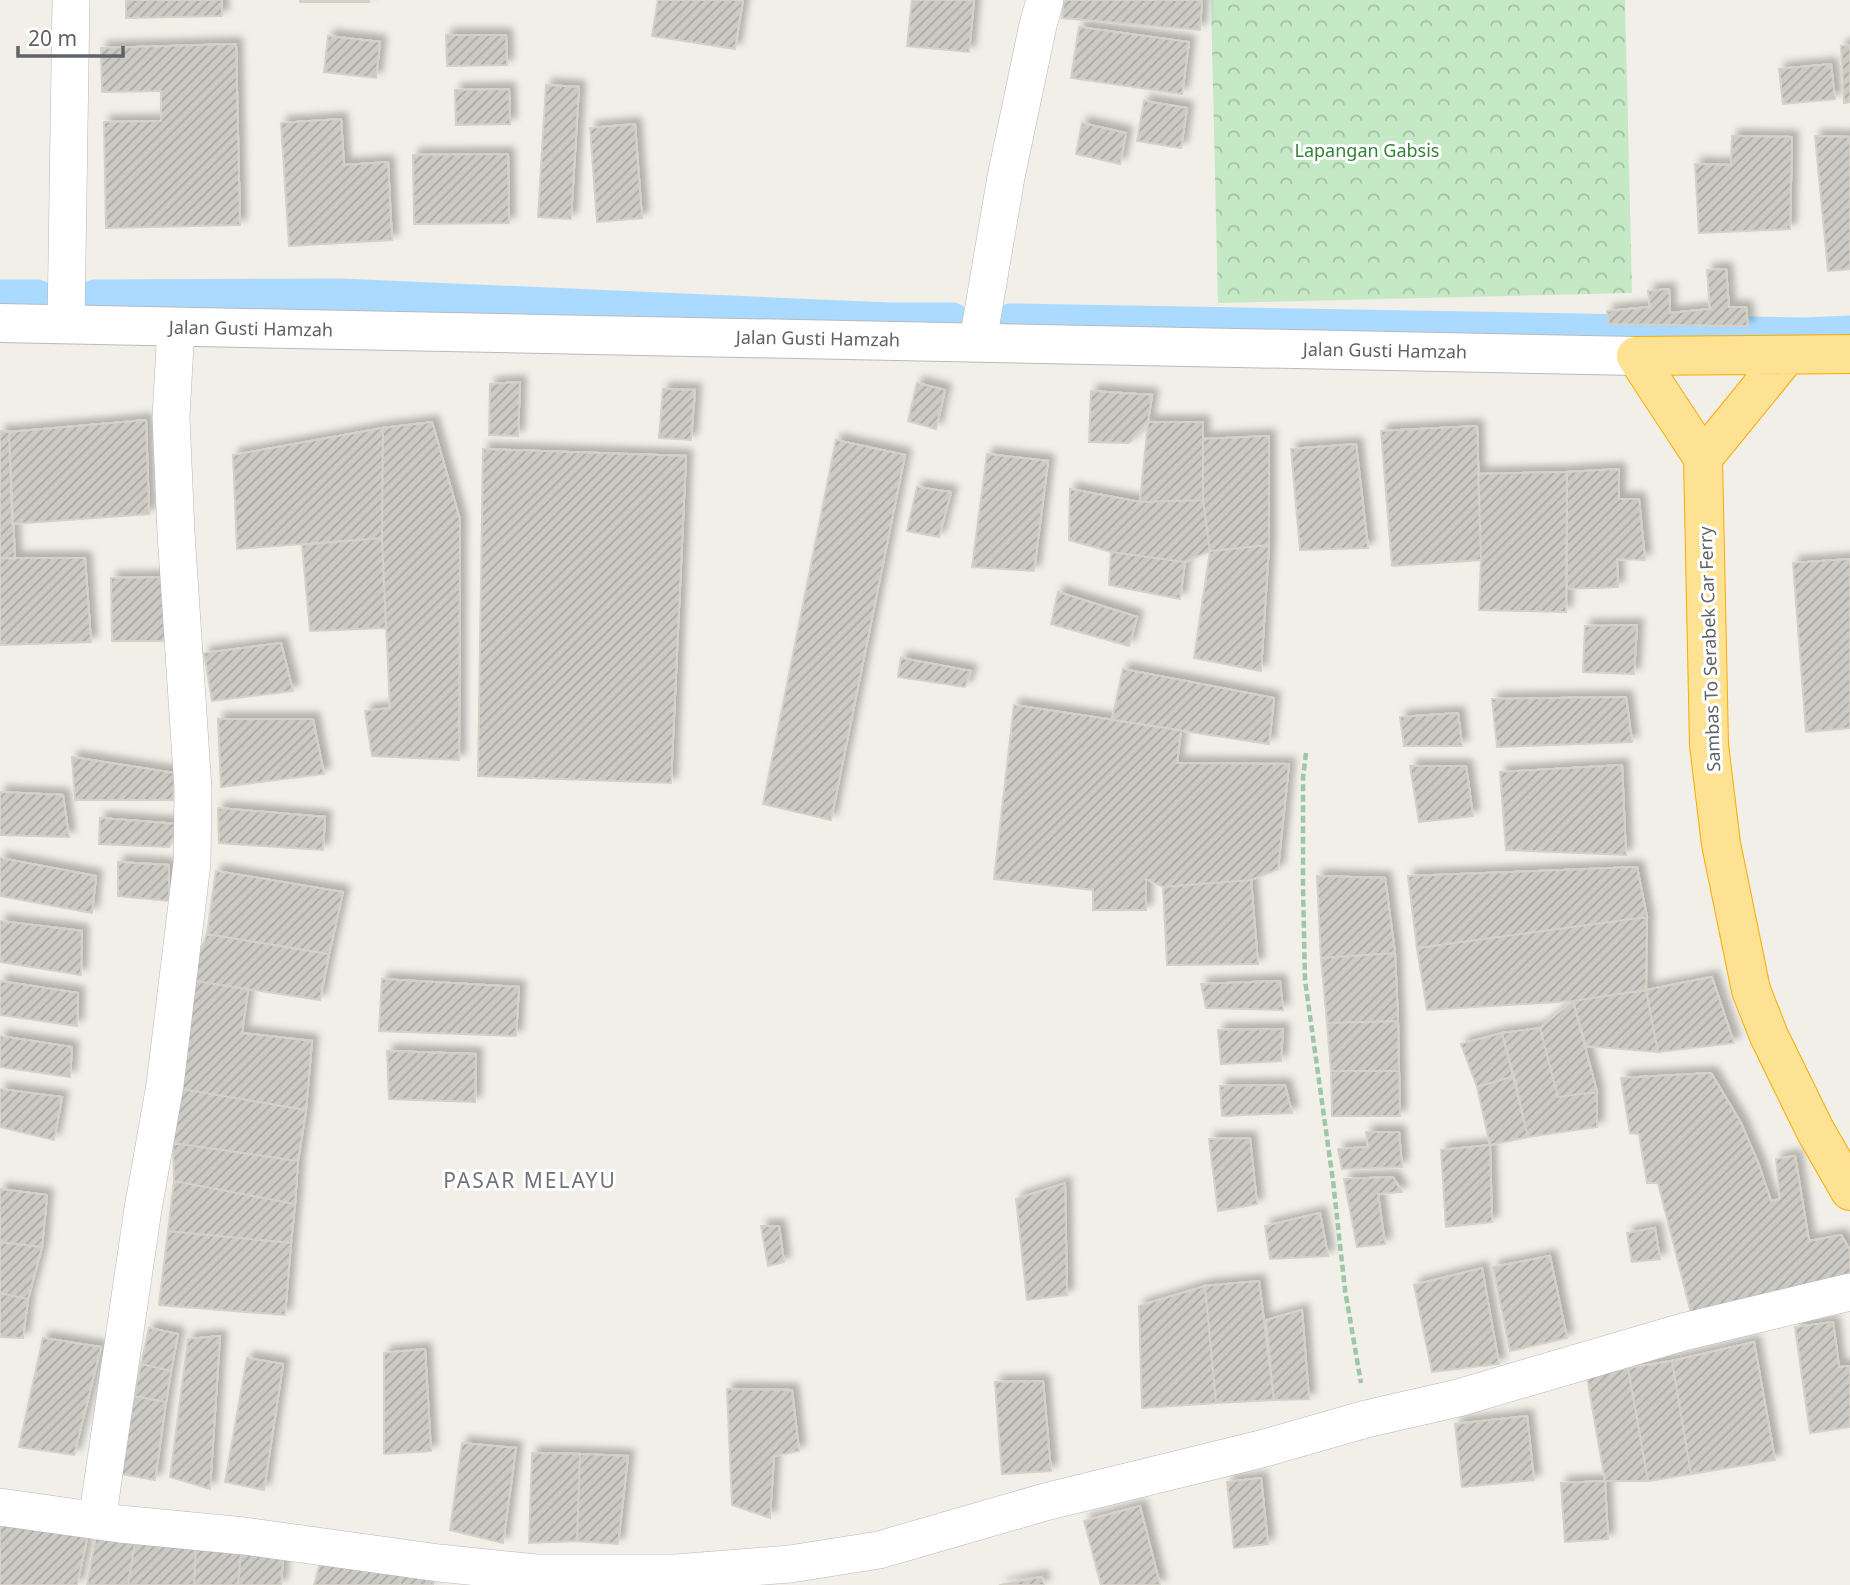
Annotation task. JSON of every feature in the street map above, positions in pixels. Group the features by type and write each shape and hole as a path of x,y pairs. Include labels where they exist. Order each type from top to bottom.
{"highway":[{"path":"1636,356 1850,354"},
{"path":"1636,356 1703,458 1787,355"},
{"name":"Sambas To Serabek Car Ferry","path":"1703,458 1709,745 1721,844 1734,912 1751,990 1769,1036 1815,1130 1850,1191"}],"street":[{"path":"66,323 71,0"},
{"path":"978,341 1006,177 1045,0"},
{"name":"Jalan Gusti Hamzah","path":"0,323 1636,356"},
{"path":"97,1521 143,1209 165,1085 192,863 193,789 171,417 176,327"},
{"path":"0,1507 536,1573 676,1573 790,1564 880,1550 1045,1502 1471,1394 1683,1332 1850,1292"}],"path":[{"path":"1307,753 1303,792 1305,980 1345,1290 1367,1419"}],"green space":[{"name":"Lapangan Gabsis","path":"1211,0 1625,0 1632,293 1218,303"}],"building":[{"path":"126,0 222,0 222,16 126,18"},
{"path":"369,0 369,2 300,2"},
{"path":"658,0 743,0 735,49 652,36"},
{"path":"912,0 974,0 969,52 907,46"},
{"path":"1064,0 1202,0 1200,30 1062,18"},
{"path":"1079,27 1189,42 1182,94 1071,78"},
{"path":"446,35 506,35 507,65 447,66"},
{"path":"328,36 380,42 376,78 324,72"},
{"path":"236,44 240,225 106,228 104,122 161,121 161,91 102,92 101,48"},
{"path":"1850,45 1850,102 1844,103 1841,46"},
{"path":"1831,64 1835,99 1783,104 1779,69"},
{"path":"546,85 579,87 571,219 538,217"},
{"path":"509,89 510,124 456,125 455,90"},
{"path":"1144,101 1187,108 1181,148 1137,141"},
{"path":"341,119 344,165 388,162 392,240 289,246 281,123"},
{"path":"1082,123 1126,133 1120,164 1076,154"},
{"path":"635,124 642,218 597,222 590,128"},
{"path":"1732,136 1792,137 1790,229 1699,233 1695,164 1731,165"},
{"path":"1815,136 1850,137 1850,269 1828,271"},
{"path":"508,154 509,223 414,224 413,155"},
{"path":"1726,269 1729,307 1746,307 1748,326 1609,324 1607,311 1650,307 1648,291 1669,289 1670,313 1710,309 1707,270"},
{"path":"520,382 518,436 489,435 490,384"},
{"path":"917,383 945,390 936,429 908,421"},
{"path":"663,389 695,390 691,440 659,438"},
{"path":"1091,391 1152,395 1148,422 1129,443 1089,442"},
{"path":"146,420 149,514 12,524 9,432"},
{"path":"432,422 460,520 459,760 372,756 365,711 390,708 382,538 383,428"},
{"path":"1148,422 1203,422 1203,500 1140,502"},
{"path":"1477,426 1481,560 1392,566 1381,431"},
{"path":"383,428 382,538 237,549 233,455"},
{"path":"0,431 9,432 15,559 0,558"},
{"path":"1269,436 1269,545 1210,551 1203,500 1203,439"},
{"path":"836,440 905,455 831,820 763,804"},
{"path":"1356,444 1368,548 1300,550 1291,449"},
{"path":"483,449 686,456 671,783 478,776"},
{"path":"987,454 1048,461 1034,571 972,567"},
{"path":"1619,469 1619,499 1639,499 1645,560 1617,559 1618,587 1567,589 1567,472"},
{"path":"1567,472 1566,612 1479,610 1481,560 1478,474"},
{"path":"917,487 951,492 939,537 907,531"},
{"path":"1070,489 1140,502 1203,500 1210,551 1185,562 1111,552 1069,540"},
{"path":"382,538 386,628 310,631 302,545"},
{"path":"1269,545 1261,671 1194,658 1210,551"},
{"path":"1111,552 1185,562 1180,599 1109,585"},
{"path":"0,558 85,558 91,642 0,645"},
{"path":"1850,559 1850,728 1806,732 1793,563"},
{"path":"174,577 175,641 112,641 111,578"},
{"path":"1058,592 1137,617 1129,646 1051,624"},
{"path":"1637,625 1634,674 1583,672 1585,626"},
{"path":"281,643 293,691 212,701 204,653"},
{"path":"901,658 971,671 965,687 898,677"},
{"path":"1123,669 1274,698 1269,744 1112,720"},
{"path":"1626,697 1632,742 1497,747 1492,699"},
{"path":"1014,705 1181,730 1177,763 1289,764 1278,869 1251,880 1163,887 1146,879 1146,910 1093,910 1093,890 994,879"},
{"path":"1458,713 1462,746 1404,746 1400,717"},
{"path":"218,719 313,719 324,774 221,787"},
{"path":"72,757 175,773 173,800 75,800"},
{"path":"1622,765 1626,855 1506,850 1500,772"},
{"path":"1410,766 1466,766 1473,816 1419,822"},
{"path":"0,792 63,795 69,837 0,835"},
{"path":"218,808 325,817 323,850 219,843"},
{"path":"100,818 178,824 169,847 99,844"},
{"path":"0,858 96,876 92,913 0,896"},
{"path":"118,862 169,865 169,901 118,896"},
{"path":"1637,867 1647,917 1417,948 1408,876"},
{"path":"216,871 343,892 329,954 207,934"},
{"path":"1317,876 1385,878 1395,953 1321,958"},
{"path":"1251,880 1258,964 1167,965 1163,887"},
{"path":"1647,917 1646,990 1573,1001 1427,1010 1417,948"},
{"path":"0,921 82,931 81,975 0,962"},
{"path":"207,934 329,954 320,1000 189,980"},
{"path":"1395,953 1398,1021 1327,1023 1321,958"},
{"path":"1712,977 1734,1043 1658,1052 1646,990"},
{"path":"382,979 519,987 516,1036 379,1031"},
{"path":"189,980 248,989 242,1033 312,1041 306,1110 181,1089"},
{"path":"0,981 78,993 77,1026 0,1015"},
{"path":"1280,981 1283,1010 1206,1008 1201,984"},
{"path":"1646,990 1658,1052 1586,1046 1573,1001"},
{"path":"1573,1001 1597,1092 1558,1097 1540,1028"},
{"path":"1398,1021 1399,1071 1331,1071 1327,1023"},
{"path":"1540,1028 1558,1097 1597,1092 1597,1127 1528,1137 1502,1033"},
{"path":"1283,1029 1281,1061 1221,1064 1218,1030"},
{"path":"1502,1033 1514,1076 1477,1087 1461,1044"},
{"path":"0,1036 72,1047 70,1077 0,1067"},
{"path":"387,1051 476,1054 475,1102 389,1099"},
{"path":"1331,1071 1399,1071 1400,1116 1332,1116"},
{"path":"1711,1073 1741,1123 1771,1201 1780,1199 1776,1159 1795,1156 1809,1241 1841,1235 1850,1250 1850,1279 1692,1317 1658,1183 1647,1183 1639,1134 1630,1133 1621,1078"},
{"path":"1514,1076 1528,1137 1490,1145 1477,1087"},
{"path":"1285,1085 1292,1113 1222,1116 1220,1086"},
{"path":"0,1089 62,1097 54,1140 0,1127"},
{"path":"181,1089 306,1110 298,1161 173,1143"},
{"path":"1366,1132 1399,1132 1402,1167 1342,1169 1338,1149 1368,1147"},
{"path":"1250,1138 1257,1204 1218,1211 1209,1139"},
{"path":"173,1143 298,1161 295,1204 174,1181"},
{"path":"1490,1145 1492,1222 1446,1227 1441,1150"},
{"path":"1393,1177 1402,1192 1378,1194 1385,1244 1357,1247 1344,1179"},
{"path":"174,1181 295,1204 291,1243 168,1231"},
{"path":"1065,1183 1067,1295 1027,1300 1016,1199"},
{"path":"0,1189 47,1195 42,1247 0,1242"},
{"path":"1320,1213 1328,1256 1270,1259 1265,1226"},
{"path":"761,1226 779,1226 784,1262 768,1266"},
{"path":"1655,1228 1660,1259 1632,1262 1627,1233"},
{"path":"168,1231 291,1243 285,1315 159,1305"},
{"path":"0,1242 42,1247 28,1299 0,1293"},
{"path":"1550,1256 1567,1338 1510,1351 1493,1267"},
{"path":"1482,1268 1499,1364 1432,1372 1414,1285"},
{"path":"1259,1281 1274,1400 1216,1403 1205,1286"},
{"path":"1205,1286 1216,1403 1142,1408 1139,1306"},
{"path":"0,1293 28,1299 23,1338 0,1337"},
{"path":"1302,1310 1309,1399 1274,1400 1266,1320"},
{"path":"1833,1322 1839,1367 1850,1366 1850,1427 1810,1433 1795,1327"},
{"path":"149,1328 178,1334 171,1371 141,1364"},
{"path":"220,1336 210,1489 170,1477 188,1339"},
{"path":"43,1338 101,1347 74,1455 19,1447"},
{"path":"1754,1342 1775,1460 1691,1474 1672,1361"},
{"path":"425,1349 431,1451 384,1454 384,1353"},
{"path":"247,1358 283,1364 264,1490 225,1482"},
{"path":"1672,1361 1691,1474 1648,1481 1628,1368"},
{"path":"141,1364 171,1371 166,1402 134,1396"},
{"path":"1628,1368 1648,1481 1605,1481 1587,1377"},
{"path":"1043,1381 1051,1471 1002,1474 995,1382"},
{"path":"727,1389 792,1390 799,1451 774,1456 770,1518 732,1505"},
{"path":"134,1396 166,1402 155,1480 121,1474"},
{"path":"1527,1416 1534,1480 1462,1487 1455,1424"},
{"path":"462,1443 516,1448 503,1543 450,1530"},
{"path":"532,1453 580,1454 577,1541 529,1543"},
{"path":"580,1454 628,1456 618,1544 577,1541"},
{"path":"1261,1478 1268,1544 1234,1548 1227,1482"},
{"path":"1605,1481 1608,1539 1565,1542 1561,1483"},
{"path":"1140,1506 1160,1585 1101,1585 1084,1521"},
{"path":"0,1518 88,1534 77,1585 0,1585"},
{"path":"96,1537 135,1543 128,1585 87,1585"},
{"path":"135,1543 196,1548 194,1585 128,1585"},
{"path":"196,1548 241,1552 238,1585 194,1585"},
{"path":"241,1552 283,1558 281,1585 238,1585"},
{"path":"321,1560 401,1575 400,1585 314,1585"},
{"path":"401,1575 434,1581 433,1585 400,1585"},
{"path":"1042,1577 1044,1585 999,1585"}],"waterway":[{"path":"95,298 340,297 888,321 952,321"},
{"path":"0,298 37,298"},
{"path":"1011,322 1805,336 1850,334"}],"district":[{"name":"PASAR MELAYU","path":"530,1180"}]}
